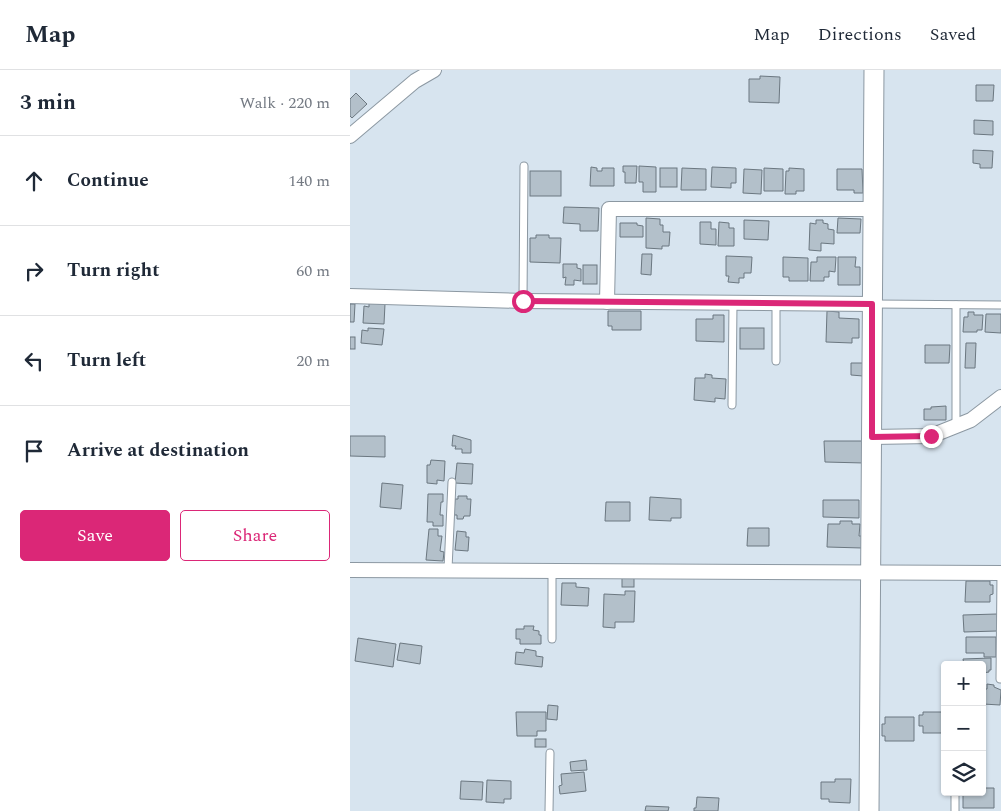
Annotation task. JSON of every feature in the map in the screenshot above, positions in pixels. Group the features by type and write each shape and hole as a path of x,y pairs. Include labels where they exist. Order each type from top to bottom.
{"street":[{"path":"350,136 415,81 434,70"},
{"path":"869,811 874,70"},
{"path":"607,302 609,209 873,209"},
{"path":"350,296 523,301 872,304"},
{"path":"872,437 931,436 971,420 1001,397"},
{"path":"350,570 1001,573"}],"lane":[{"path":"523,301 524,166"},
{"path":"732,303 732,405"},
{"path":"776,303 776,361"},
{"path":"872,304 1001,305"},
{"path":"956,305 956,426"},
{"path":"448,569 452,482"},
{"path":"552,572 552,639"},
{"path":"1000,679 1001,573"},
{"path":"550,753 550,811"},
{"path":"955,796 955,811"}],"building":[{"path":"760,76 780,77 779,103 749,102 749,79 760,79"},
{"path":"976,85 994,85 993,101 976,101"},
{"path":"356,93 367,104 352,118 350,116 350,99"},
{"path":"974,120 993,121 993,135 974,134"},
{"path":"973,150 993,151 992,168 980,168 980,164 973,163"},
{"path":"623,166 637,166 636,183 625,183"},
{"path":"639,166 656,167 656,192 643,192 643,182 639,182"},
{"path":"591,167 597,168 597,171 602,171 602,168 614,168 614,186 590,186"},
{"path":"712,167 736,168 736,183 731,183 731,188 711,187"},
{"path":"660,168 677,168 677,187 660,187"},
{"path":"682,168 706,169 706,190 681,190"},
{"path":"764,168 783,169 783,191 764,191"},
{"path":"789,168 804,169 804,191 796,191 796,194 785,194 786,171 789,171"},
{"path":"744,169 762,170 761,194 743,193"},
{"path":"837,169 862,169 863,193 854,193 854,190 837,190"},
{"path":"530,171 561,171 561,196 530,196"},
{"path":"564,207 599,208 598,231 580,231 580,224 563,223"},
{"path":"646,218 660,219 660,225 663,225 663,232 670,232 669,246 662,246 662,249 646,248"},
{"path":"838,218 861,219 860,233 837,233"},
{"path":"744,220 769,221 768,240 744,239"},
{"path":"816,220 823,220 823,223 828,224 828,229 834,230 834,244 821,243 821,251 809,250 810,223 816,224"},
{"path":"700,222 711,222 711,229 716,229 716,245 700,244"},
{"path":"719,222 729,223 729,228 734,228 734,246 718,246"},
{"path":"620,223 637,223 637,225 643,226 643,237 620,237"},
{"path":"536,235 549,235 549,238 561,238 560,263 530,262 530,238 536,238"},
{"path":"642,254 652,254 651,275 641,274"},
{"path":"726,256 752,257 751,273 744,273 744,278 739,278 739,283 728,282 729,276 726,276"},
{"path":"783,257 808,258 808,281 789,281 789,277 783,277"},
{"path":"817,257 836,257 835,272 829,271 829,277 824,277 824,281 810,281 811,262 817,262"},
{"path":"838,257 856,257 855,267 860,267 860,285 838,285"},
{"path":"563,264 577,264 577,268 581,269 581,281 574,280 574,285 565,285 566,277 563,278"},
{"path":"583,265 597,265 597,284 583,284"},
{"path":"369,303 385,304 384,324 363,323 364,306 369,307"},
{"path":"350,304 355,304 354,322 350,322"},
{"path":"608,311 641,311 641,330 612,330 612,326 608,326"},
{"path":"827,311 839,312 839,318 859,319 859,338 852,338 852,343 826,342"},
{"path":"968,312 974,312 974,315 983,315 982,330 963,332 964,317 968,317"},
{"path":"986,314 1001,314 1001,333 985,332"},
{"path":"713,315 724,315 724,342 696,341 696,319 713,319"},
{"path":"368,328 384,329 382,345 361,343 362,330 368,331"},
{"path":"740,328 764,328 764,349 740,349"},
{"path":"350,337 355,337 355,349 350,349"},
{"path":"966,343 976,343 975,368 965,368"},
{"path":"925,345 950,345 949,363 925,363"},
{"path":"851,363 863,363 863,376 851,375"},
{"path":"705,374 712,375 712,378 726,379 725,399 715,398 715,402 694,400 695,378 705,378"},
{"path":"946,406 946,420 924,420 924,409"},
{"path":"453,435 471,440 471,453 462,453 462,449 455,449 456,446 452,446"},
{"path":"350,436 385,436 385,457 350,456"},
{"path":"824,441 864,441 864,463 825,462"},
{"path":"431,460 445,461 444,481 437,480 437,484 427,483 427,465 430,465"},
{"path":"457,463 473,464 472,484 455,483"},
{"path":"382,483 403,485 401,509 380,507"},
{"path":"428,494 443,494 440,515 443,515 443,526 433,526 433,522 427,522"},
{"path":"458,496 467,496 467,499 471,499 470,516 464,516 463,519 457,519 457,515 454,515 455,499 458,499"},
{"path":"650,497 681,499 681,518 671,518 671,521 649,520"},
{"path":"823,500 859,500 859,518 823,517"},
{"path":"606,502 630,502 630,521 605,521"},
{"path":"840,521 852,521 852,524 860,524 859,536 862,536 862,548 827,547 828,524 840,524"},
{"path":"748,528 769,528 769,546 747,546"},
{"path":"429,529 438,529 438,536 442,536 440,551 444,552 443,561 426,560"},
{"path":"457,531 466,532 466,537 469,537 468,551 455,550"},
{"path":"622,577 634,577 634,587 622,587"},
{"path":"966,581 990,581 990,585 993,585 993,594 990,595 990,602 965,602"},
{"path":"562,583 576,583 576,587 589,588 588,606 561,605"},
{"path":"625,591 635,591 634,622 615,622 615,628 603,627 604,594 625,595"},
{"path":"997,614 997,631 964,632 963,615"},
{"path":"524,626 534,626 533,630 539,631 541,644 520,644 520,639 516,639 516,629 524,629"},
{"path":"966,637 996,637 996,657 984,657 984,653 966,653"},
{"path":"358,638 396,644 393,667 355,661"},
{"path":"400,643 422,646 420,664 397,660"},
{"path":"525,649 536,651 536,656 543,657 542,667 515,664 516,652 524,653"},
{"path":"991,658 991,670 986,672 986,661 963,661 963,659"},
{"path":"987,684 994,685 994,687 1001,690 1000,705 986,704"},
{"path":"548,705 558,706 557,720 547,719"},
{"path":"516,712 546,712 546,731 537,731 537,736 517,736"},
{"path":"923,712 941,712 941,733 923,733 923,726 919,726 919,715 923,715"},
{"path":"885,717 914,717 914,741 885,741 885,736 882,736 882,724 885,724"},
{"path":"535,739 546,739 546,747 535,747"},
{"path":"586,760 587,770 571,771 570,762"},
{"path":"584,772 586,791 560,794 559,786 562,785 561,774"},
{"path":"835,779 851,779 850,803 829,802 829,799 821,799 821,782 835,782"},
{"path":"487,780 511,781 511,799 504,799 504,803 486,802"},
{"path":"461,781 483,782 482,800 460,799"},
{"path":"986,788 994,788 994,808 963,808 963,796 986,796"},
{"path":"697,797 719,798 718,811 694,811"},
{"path":"646,806 669,807 668,811 645,811"}],"route":[{"path":"523,301 872,304 872,437 931,436"}]}
